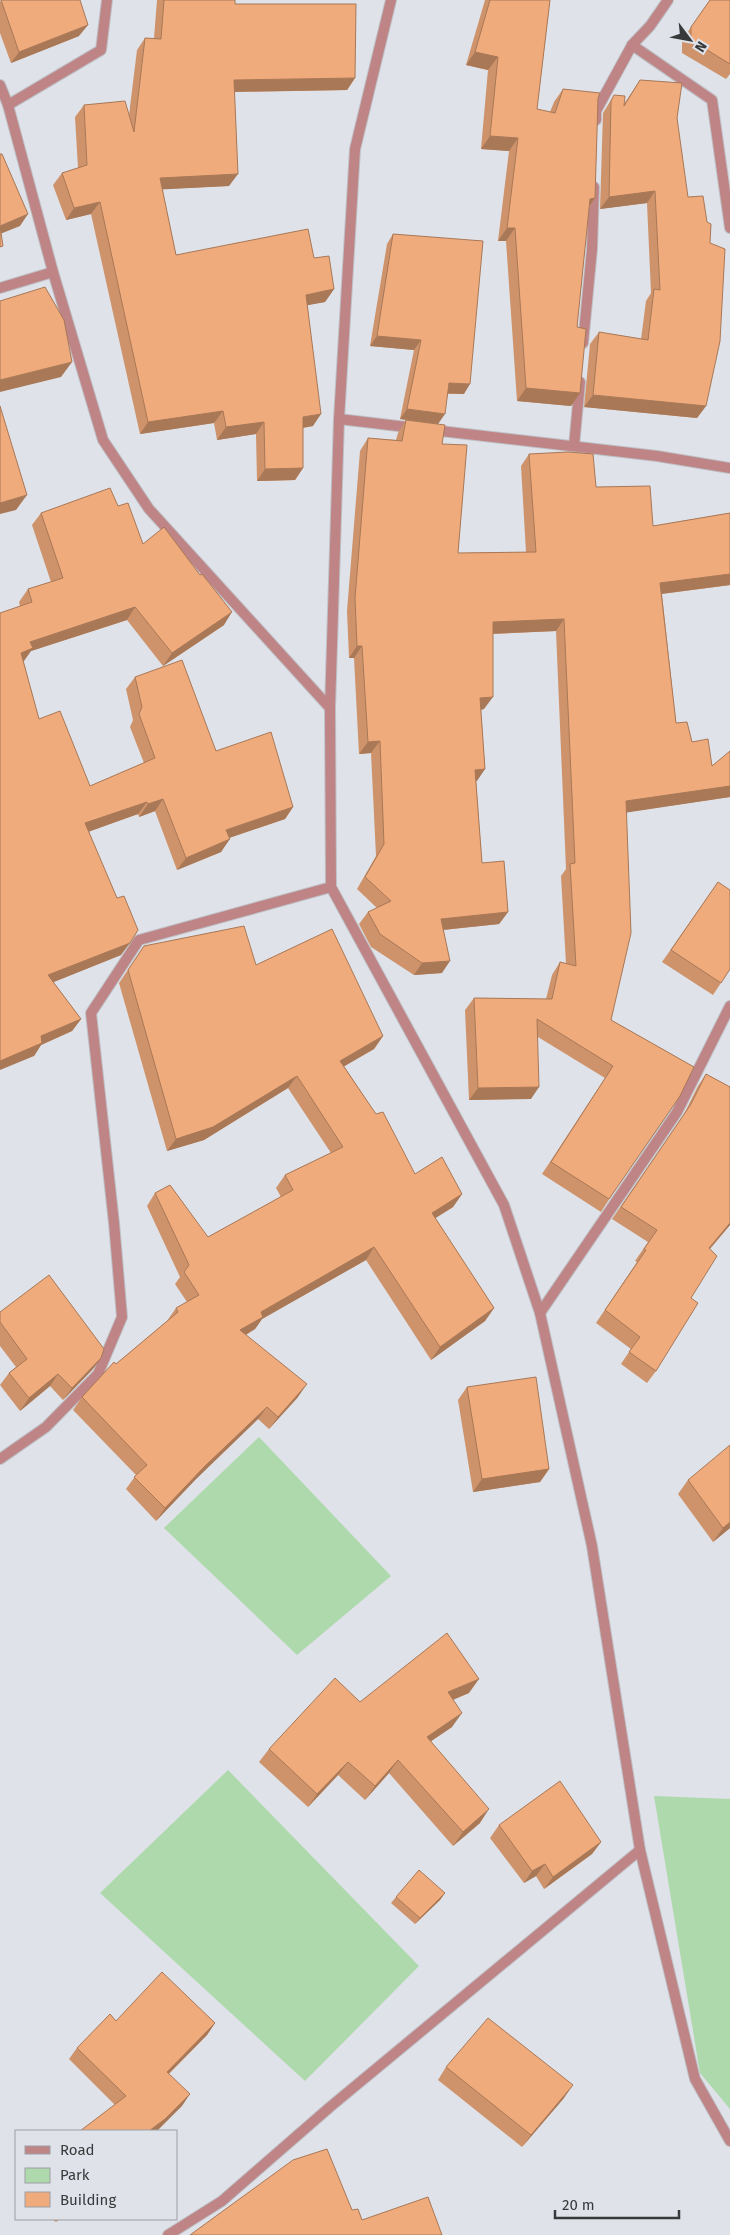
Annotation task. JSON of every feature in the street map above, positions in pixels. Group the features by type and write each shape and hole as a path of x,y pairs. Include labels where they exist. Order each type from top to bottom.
{"street":[{"path":"8,105 101,50 107,0"},
{"path":"391,0 355,149 339,420 330,708 331,887 504,1204 540,1313 592,1546 640,1850 695,2079 730,2141"},
{"path":"596,131 596,111 632,45 650,26 668,0"},
{"path":"632,45 712,100 730,228"},
{"path":"0,85 8,105 53,272 103,440 149,509 330,708"},
{"path":"574,446 592,249 594,180"},
{"path":"0,288 53,272"},
{"path":"339,420 657,456 730,468"},
{"path":"0,1459 46,1426 98,1374 122,1317 114,1223 91,1013 139,940 331,887"},
{"path":"540,1313 677,1112 730,1006"},
{"path":"168,2235 222,2201 330,2107 640,1850"}],"green space":[{"path":"259,1437 391,1576 297,1655 164,1528"},
{"path":"228,1770 419,1966 305,2081 100,1893"},
{"path":"654,1796 730,1799 730,2109 700,2073"}],"building":[{"path":"1,0 80,0 88,25 19,52"},
{"path":"164,0 235,0 235,4 356,4 355,78 234,80 238,174 160,178 176,255 308,229 314,258 329,256 334,289 306,295 321,414 303,417 303,468 265,469 264,422 226,427 223,411 148,422 100,202 74,208 62,173 87,165 84,105 125,101 134,132 145,38 161,39"},
{"path":"490,0 550,0 537,109 555,113 563,89 600,93 598,98 595,198 590,199 577,327 586,329 580,393 526,388 515,228 507,228 518,138 490,136 498,57 475,52"},
{"path":"710,0 730,0 730,64 691,40 691,27"},
{"path":"640,80 682,83 677,118 688,197 703,196 707,222 711,224 710,243 725,249 720,341 706,406 593,395 599,332 648,340 654,289 660,290 655,191 609,197 611,101 614,95 625,96 624,106"},
{"path":"0,154 2,154 28,214 0,226"},
{"path":"0,226 3,246 0,247"},
{"path":"393,234 483,241 470,384 449,383 445,414 407,409 421,340 377,336"},
{"path":"45,287 64,320 72,362 0,380 0,301"},
{"path":"0,406 27,495 0,503"},
{"path":"406,420 445,425 442,444 467,445 458,553 536,552 529,454 568,452 593,454 596,487 650,486 653,526 730,513 730,574 660,583 676,723 687,722 692,742 708,739 712,766 730,751 730,786 626,801 631,933 611,1020 694,1067 680,1096 609,1199 551,1162 613,1066 537,1019 539,1087 478,1088 474,998 552,999 560,962 576,966 570,864 575,863 564,619 493,622 493,697 480,698 485,769 475,770 482,863 504,861 508,912 441,919 450,961 422,963 380,934 368,912 391,901 365,877 384,844 380,741 368,742 362,646 357,646 355,598 368,438 402,441"},
{"path":"110,488 118,506 128,503 143,544 164,527 200,575 202,574 232,612 172,653 135,607 30,642 33,648 21,653 39,719 60,711 90,786 155,758 139,714 142,707 135,677 182,660 216,751 271,732 293,807 226,830 230,839 186,858 163,799 148,804 147,802 85,823 117,898 124,896 138,930 130,943 48,975 81,1019 41,1036 42,1043 0,1061 0,613 32,602 28,589 63,578 41,513"},
{"path":"718,882 730,890 730,969 721,983 671,950"},
{"path":"244,926 256,965 332,929 383,1036 340,1061 376,1114 383,1112 415,1174 442,1157 462,1194 432,1213 494,1308 440,1347 374,1247 261,1312 263,1317 240,1330 307,1384 278,1417 267,1407 205,1466 165,1508 134,1477 147,1465 82,1397 114,1362 116,1364 178,1312 176,1308 199,1295 184,1272 189,1265 155,1193 170,1185 208,1237 293,1190 285,1175 343,1147 297,1076 213,1127 176,1139 128,970 144,946"},
{"path":"706,1074 730,1087 730,1223 709,1248 717,1256 691,1298 698,1303 656,1371 629,1352 640,1337 605,1310 646,1250 644,1249 657,1230 621,1207 691,1104"},
{"path":"49,1275 104,1349 101,1358 72,1388 58,1374 29,1398 9,1373 27,1359 0,1322 0,1312"},
{"path":"536,1377 549,1469 482,1479 467,1387"},
{"path":"730,1445 730,1522 723,1528 688,1480"},
{"path":"447,1633 479,1679 448,1692 462,1713 427,1737 489,1809 463,1832 398,1760 375,1786 348,1762 317,1794 269,1749 335,1678 360,1702"},
{"path":"560,1781 601,1842 553,1877 545,1864 532,1871 499,1825"},
{"path":"419,1870 445,1893 420,1918 396,1897"},
{"path":"162,1972 215,2023 167,2072 190,2094 165,2119 150,2130 81,2130 126,2096 77,2048 110,2014 116,2021"},
{"path":"488,2018 573,2085 531,2135 446,2067"},
{"path":"327,2149 352,2210 358,2209 362,2220 428,2197 442,2235 190,2235 293,2160"}]}
